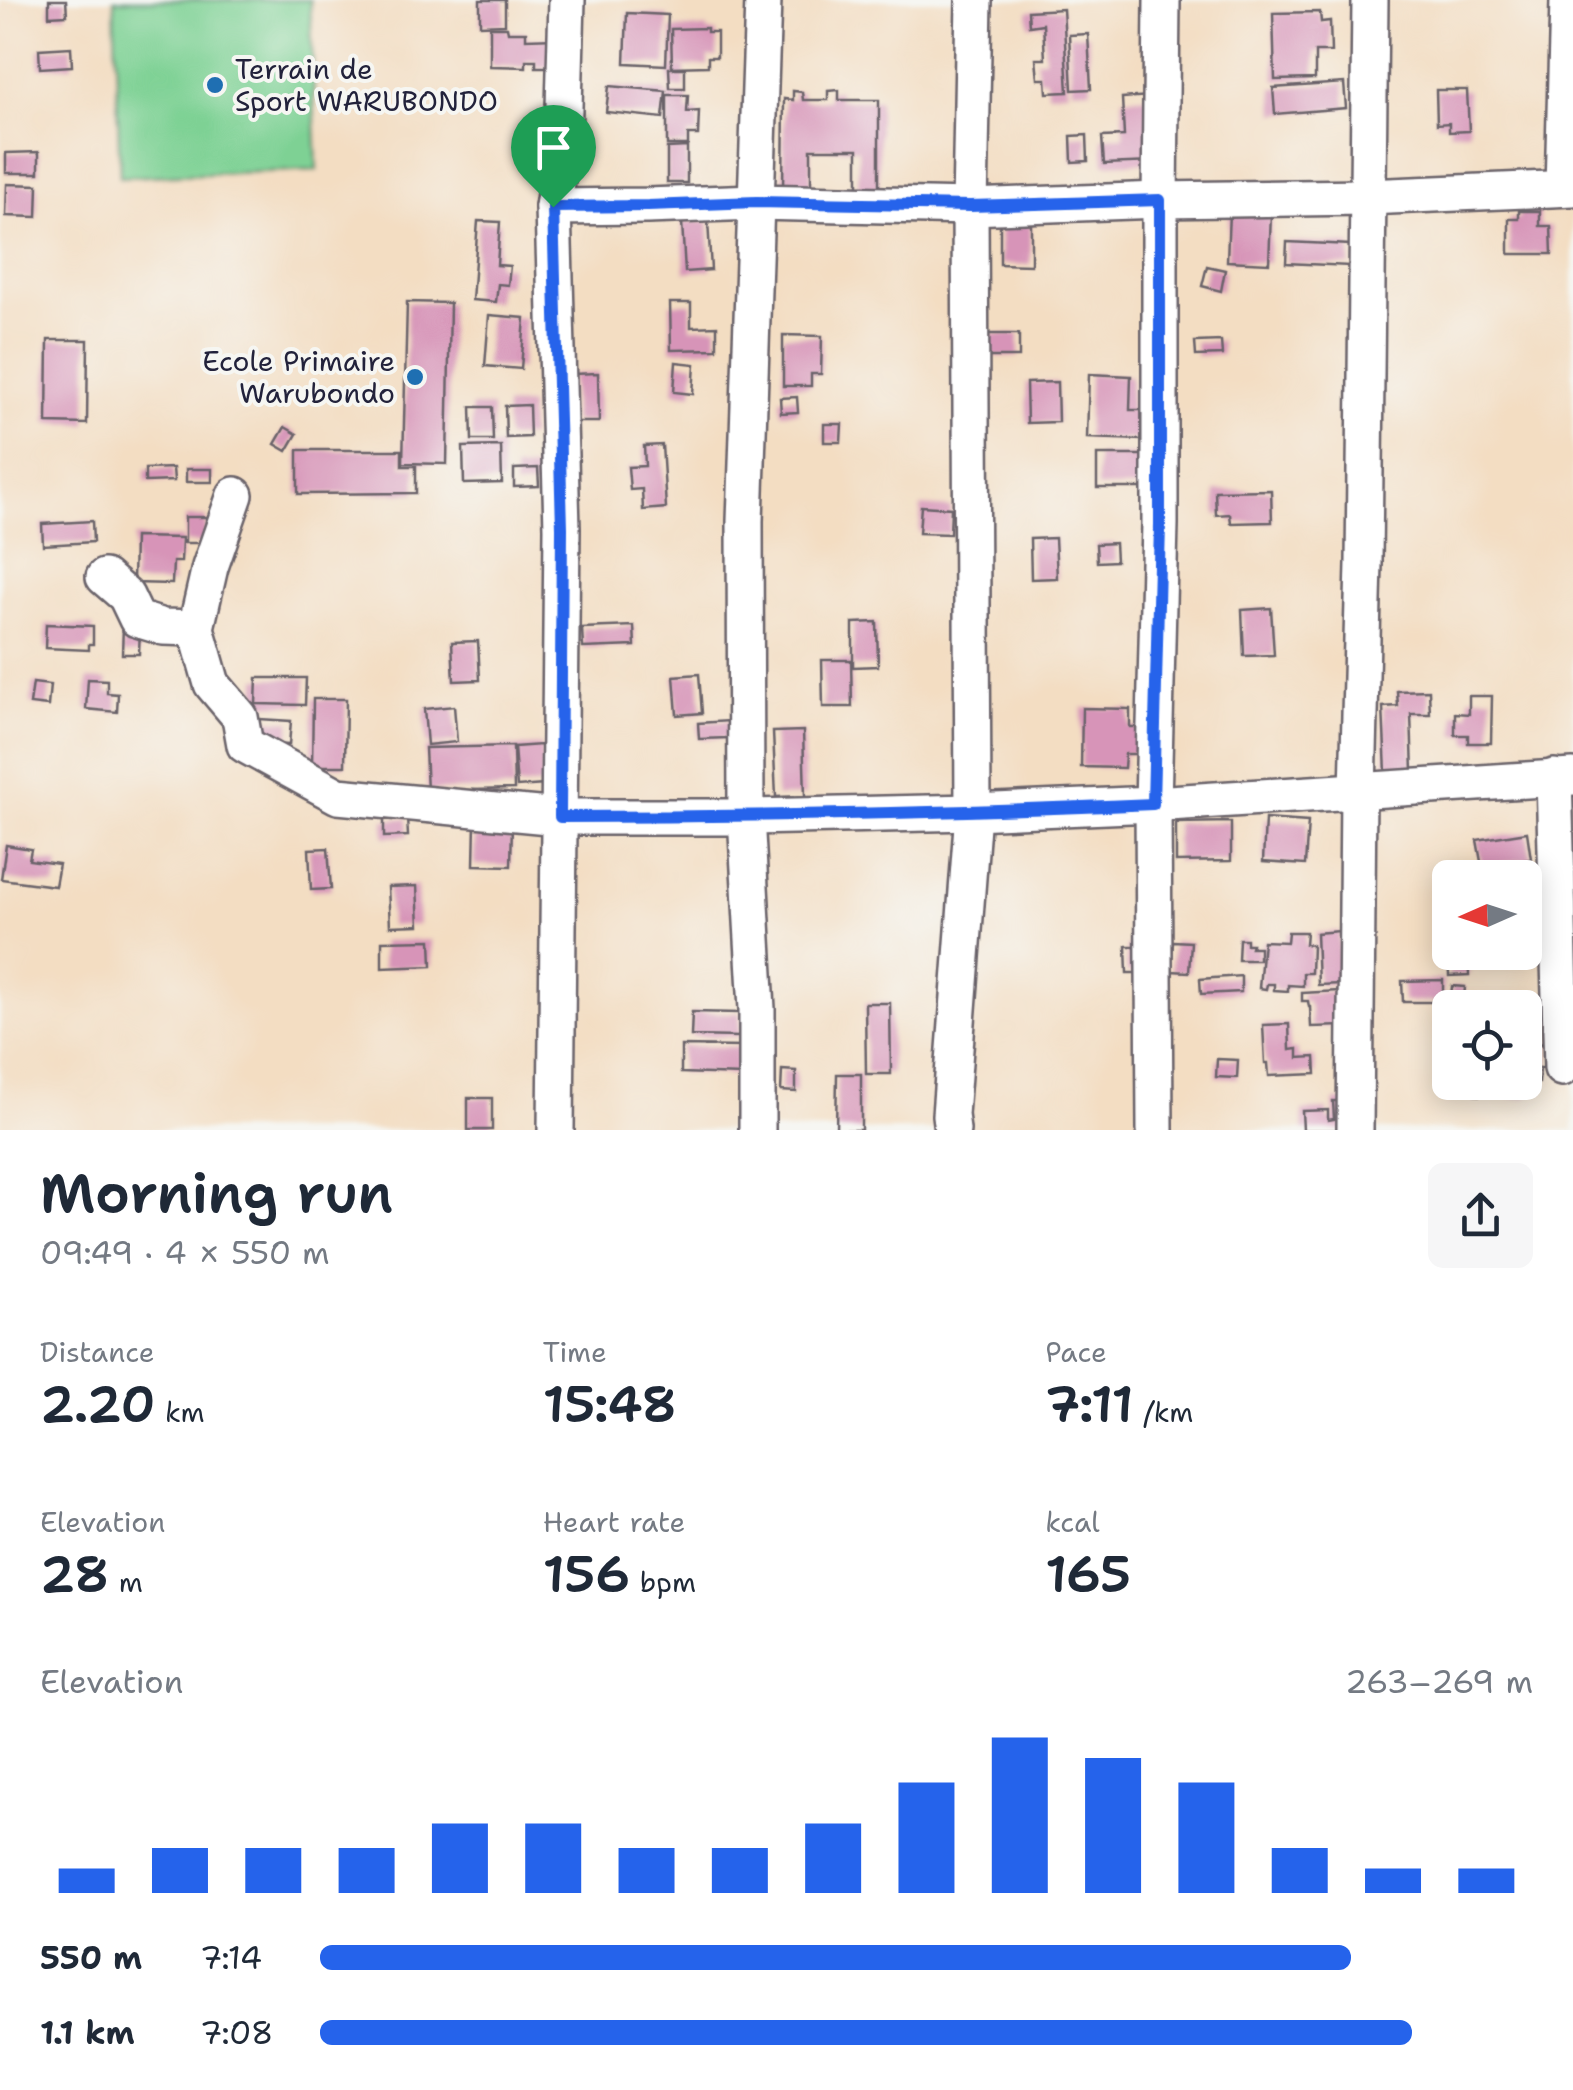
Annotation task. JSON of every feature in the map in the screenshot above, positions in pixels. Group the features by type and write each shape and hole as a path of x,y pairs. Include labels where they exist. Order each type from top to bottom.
{"street":[{"path":"556,1130 562,528 553,207 563,143 567,0"},
{"path":"757,1130 757,1009 746,817 745,521 763,0"},
{"path":"952,1130 973,812 970,206 974,0"},
{"path":"1154,1130 1153,804 1160,524 1162,0"},
{"path":"1354,1130 1370,0"},
{"path":"553,207 756,202 970,206 1367,198 1568,188 1568,0"},
{"path":"236,496 210,567 196,628 212,684 240,717 245,745 338,796 560,817 746,817 1153,804 1563,777 1562,1068"},
{"path":"104,577 126,596 136,619 162,626 196,628"}],"green space":[{"name":"Terrain de Sport WARUBONDO","path":"114,0 310,0 317,170 120,177"}],"building":[{"path":"49,0 66,0 67,15 49,16"},
{"path":"480,0 505,0 505,24 480,25"},
{"path":"1063,9 1068,92 1047,93 1046,79 1038,79 1036,59 1045,59 1043,24 1029,26 1028,11"},
{"path":"1320,12 1321,22 1330,21 1331,52 1315,52 1315,79 1275,80 1273,13"},
{"path":"627,13 668,15 666,65 625,63"},
{"path":"490,27 526,32 526,39 556,38 557,67 536,67 536,60 526,60 526,67 490,66"},
{"path":"707,28 707,32 717,32 717,57 708,57 708,66 672,67 671,29"},
{"path":"1088,34 1091,89 1072,90 1069,35"},
{"path":"71,47 72,66 40,68 39,49"},
{"path":"669,68 685,68 685,88 670,88"},
{"path":"1344,83 1346,108 1275,114 1273,88"},
{"path":"609,86 666,91 663,118 606,112"},
{"path":"839,90 839,100 879,100 879,190 858,190 858,149 811,149 811,190 783,190 784,99 793,100 793,91 802,92 803,100 828,100 828,91"},
{"path":"1436,90 1467,90 1469,131 1449,132 1449,123 1437,124"},
{"path":"667,95 688,95 687,112 699,111 698,135 688,135 688,145 667,145"},
{"path":"1150,96 1153,162 1104,164 1102,137 1124,136 1122,98"},
{"path":"1087,135 1088,161 1072,162 1071,136"},
{"path":"687,147 687,183 667,183 667,148"},
{"path":"39,152 39,173 6,173 6,153"},
{"path":"7,184 38,185 37,217 6,216"},
{"path":"1000,211 1031,211 1031,265 1000,264"},
{"path":"1519,211 1540,211 1540,226 1551,226 1552,254 1509,254 1509,219 1519,219"},
{"path":"1229,212 1271,214 1269,263 1227,261"},
{"path":"478,221 500,222 497,265 510,266 508,285 498,284 496,302 472,300"},
{"path":"708,221 711,270 685,272 682,222"},
{"path":"1287,242 1351,245 1350,266 1286,263"},
{"path":"1207,266 1225,270 1221,291 1202,286"},
{"path":"407,302 450,303 447,464 403,463"},
{"path":"670,303 691,303 691,327 717,326 717,349 671,350"},
{"path":"489,315 525,318 521,369 485,366"},
{"path":"983,334 1019,334 1019,357 983,357"},
{"path":"783,335 822,336 821,374 811,374 811,386 783,386"},
{"path":"48,340 88,340 87,424 47,423"},
{"path":"1221,341 1222,355 1196,356 1195,342"},
{"path":"676,362 695,364 693,394 674,392"},
{"path":"598,373 599,422 573,422 572,374"},
{"path":"1089,374 1131,376 1130,410 1143,410 1142,440 1087,438"},
{"path":"1057,382 1058,422 1027,423 1026,383"},
{"path":"797,397 798,412 781,413 780,398"},
{"path":"529,405 530,437 506,438 505,406"},
{"path":"471,407 492,407 493,440 472,440"},
{"path":"824,424 842,424 841,442 824,442"},
{"path":"285,427 297,434 287,451 275,444"},
{"path":"662,445 666,508 643,510 642,489 630,490 628,467 645,466 644,446"},
{"path":"501,446 502,483 464,484 463,447"},
{"path":"298,450 402,450 402,466 416,466 416,493 298,494"},
{"path":"1097,455 1147,455 1146,488 1097,488"},
{"path":"173,468 174,481 145,482 145,469"},
{"path":"538,468 539,486 514,487 514,469"},
{"path":"186,469 212,469 212,482 186,482"},
{"path":"1271,490 1272,522 1231,523 1230,514 1216,515 1215,491"},
{"path":"921,506 951,508 950,534 919,533"},
{"path":"185,517 206,517 206,543 185,543"},
{"path":"92,521 93,542 43,545 42,524"},
{"path":"134,537 182,538 181,562 173,562 172,584 133,583"},
{"path":"1055,538 1057,578 1031,579 1030,539"},
{"path":"1115,543 1116,561 1097,562 1096,544"},
{"path":"1271,608 1274,655 1244,656 1242,610"},
{"path":"877,622 878,666 853,667 853,623"},
{"path":"46,624 93,626 93,644 89,644 89,650 45,648"},
{"path":"123,625 140,626 139,654 122,654"},
{"path":"634,626 635,646 583,648 582,628"},
{"path":"478,641 480,680 454,681 452,642"},
{"path":"822,660 851,660 852,707 823,707"},
{"path":"699,674 702,713 677,715 674,676"},
{"path":"257,678 306,678 305,705 256,704"},
{"path":"88,679 107,680 107,693 118,694 117,712 86,709"},
{"path":"33,683 50,685 48,706 30,704"},
{"path":"1429,690 1430,714 1411,714 1413,772 1386,773 1383,707 1398,706 1397,691"},
{"path":"1469,696 1492,696 1491,743 1468,743 1468,735 1455,735 1455,713 1469,714"},
{"path":"313,699 346,699 345,766 312,766"},
{"path":"454,706 457,742 427,745 424,709"},
{"path":"1082,708 1130,709 1130,727 1140,727 1139,754 1125,754 1124,768 1081,767"},
{"path":"259,719 291,721 289,745 258,743"},
{"path":"729,721 729,738 699,739 698,723"},
{"path":"803,731 805,796 776,797 773,732"},
{"path":"541,745 544,785 517,787 514,747"},
{"path":"513,746 514,789 427,791 425,748"},
{"path":"407,818 408,836 384,837 384,820"},
{"path":"1265,819 1308,822 1305,865 1263,862"},
{"path":"475,821 512,822 511,866 474,865"},
{"path":"1231,822 1231,861 1176,862 1176,823"},
{"path":"1527,832 1531,859 1481,860 1477,840"},
{"path":"6,845 31,849 29,860 59,864 55,886 1,879"},
{"path":"328,848 331,889 311,890 309,849"},
{"path":"417,886 419,925 390,926 388,887"},
{"path":"1339,931 1341,984 1318,985 1316,933"},
{"path":"1288,932 1306,932 1305,944 1312,945 1311,973 1303,973 1303,986 1288,985 1288,991 1274,990 1274,984 1259,988 1263,941 1287,942"},
{"path":"1239,939 1259,947 1259,960 1238,960"},
{"path":"431,940 432,966 382,968 382,941"},
{"path":"1173,941 1191,942 1189,972 1171,971"},
{"path":"1126,946 1144,946 1145,973 1127,973"},
{"path":"1449,970 1469,970 1469,975 1449,976"},
{"path":"1241,976 1241,992 1201,994 1200,979"},
{"path":"1443,980 1443,990 1432,990 1432,1002 1403,1002 1402,981"},
{"path":"1339,991 1344,1026 1311,1027 1310,1007 1308,1001 1302,1001 1302,993"},
{"path":"865,1003 890,1003 891,1074 866,1074"},
{"path":"692,1012 740,1013 739,1037 691,1036"},
{"path":"1289,1024 1290,1050 1298,1049 1298,1058 1315,1057 1316,1074 1269,1076 1263,1025"},
{"path":"1542,1044 1550,1044 1548,1069 1542,1068"},
{"path":"681,1046 743,1047 743,1075 681,1073"},
{"path":"1217,1059 1238,1060 1237,1078 1216,1077"},
{"path":"782,1070 796,1071 796,1092 781,1091"},
{"path":"837,1074 861,1074 861,1130 836,1130"},
{"path":"468,1098 492,1098 492,1130 468,1130"},
{"path":"1333,1101 1349,1101 1346,1130 1303,1130 1302,1111 1328,1110 1328,1120 1334,1119"}],"place":[{"name":"Terrain de Sport WARUBONDO","path":"215,85"},
{"name":"Ecole Primaire Warubondo","path":"415,377"}],"route":[{"path":"1160,200 1160,524 1153,804 746,817 560,817 562,528 553,207 756,202 970,206 1160,200"}]}
